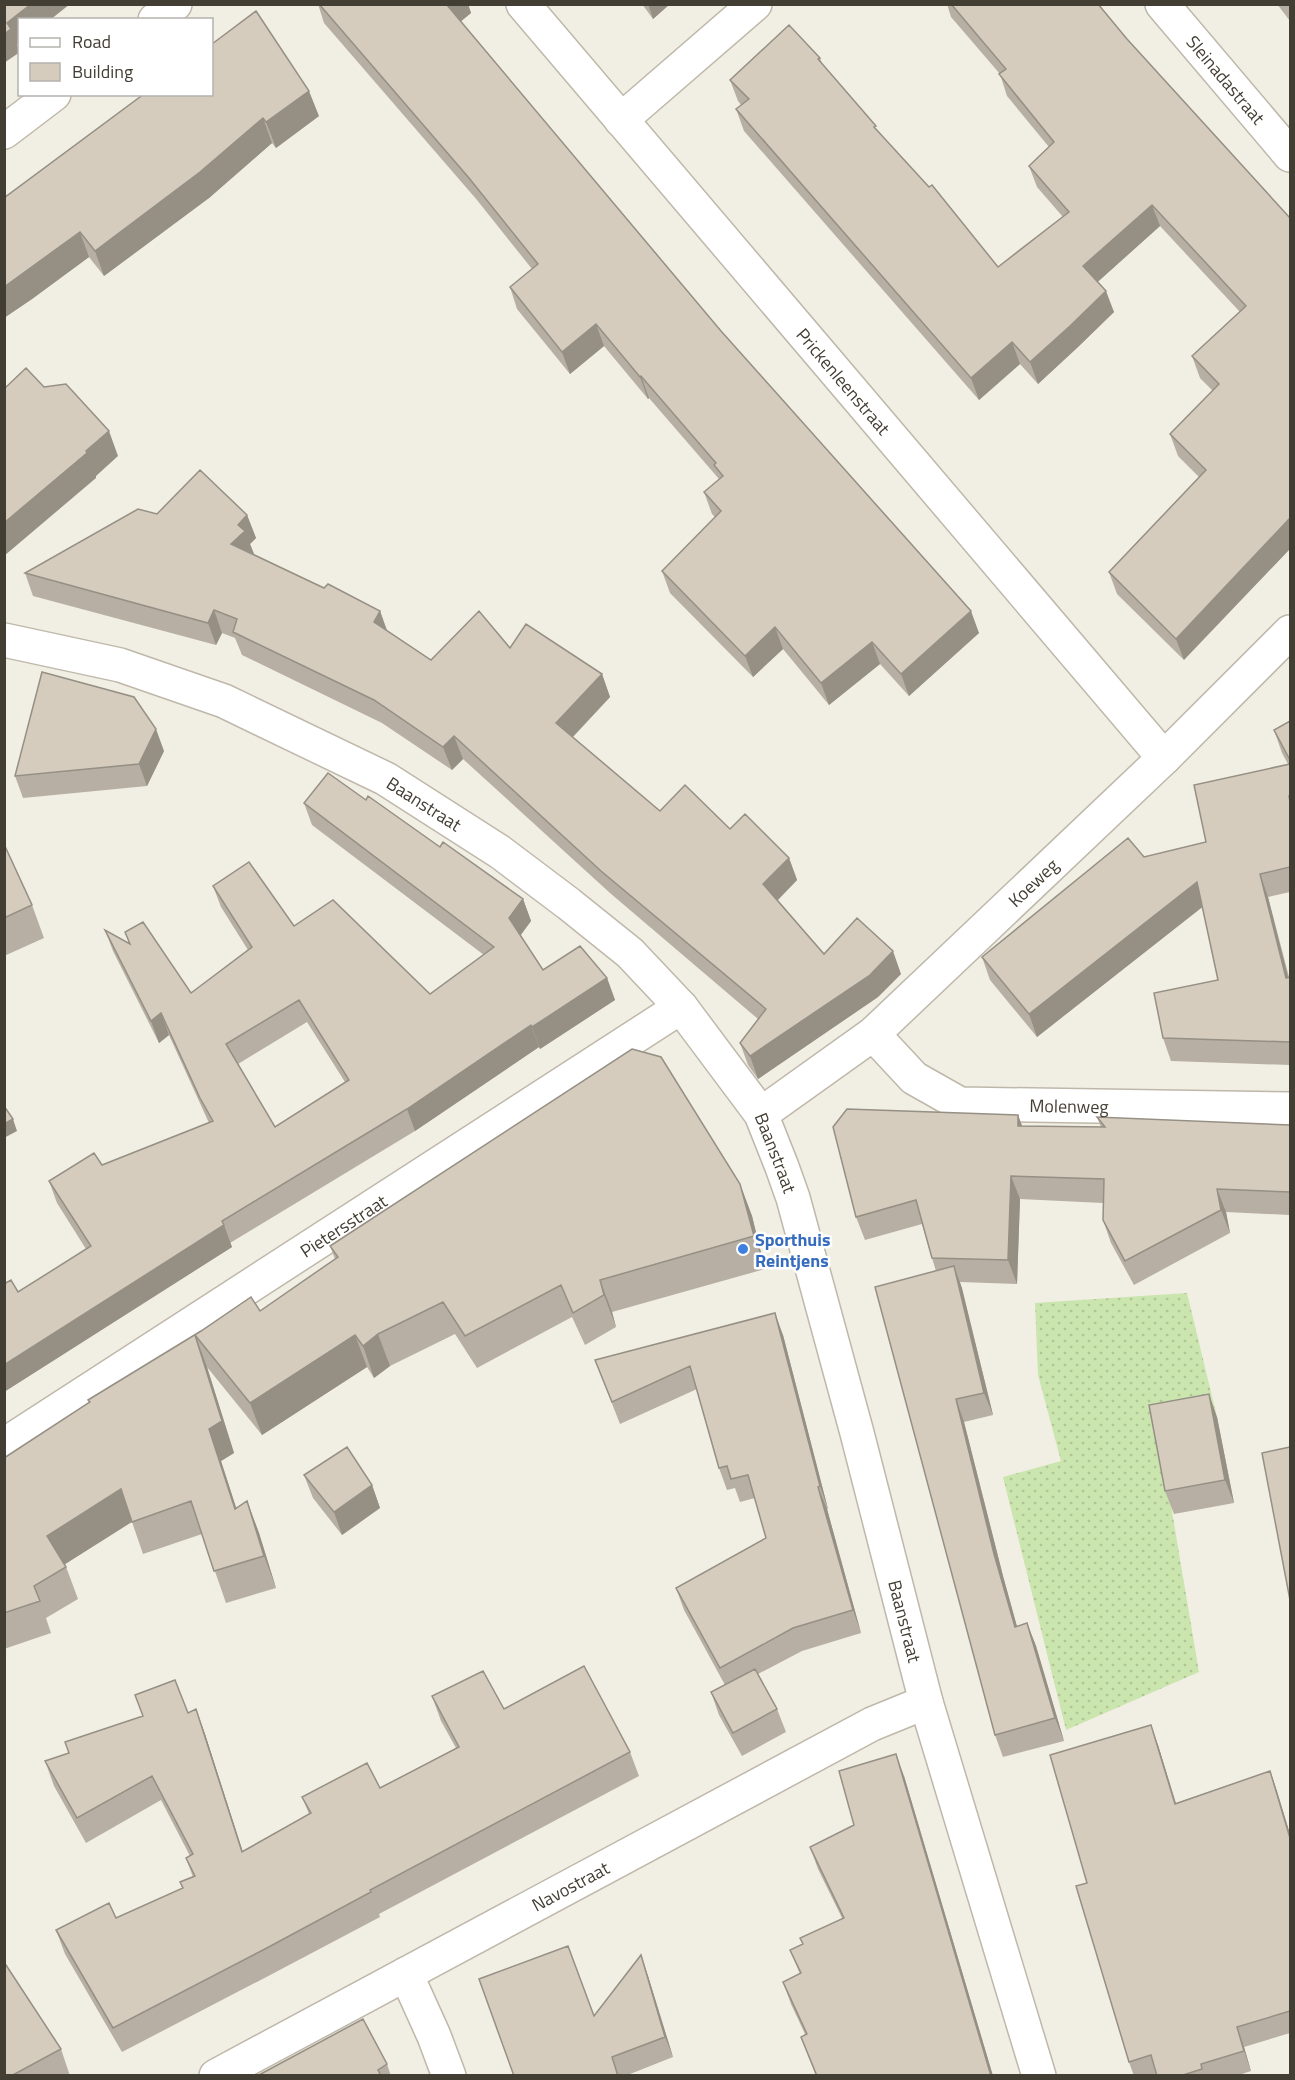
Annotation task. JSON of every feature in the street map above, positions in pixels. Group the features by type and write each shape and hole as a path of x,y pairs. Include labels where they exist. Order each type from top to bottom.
{"street":[{"path":"158,18 175,4"},
{"name":"Prickenleenstraat","path":"523,4 1164,758"},
{"path":"621,120 755,4"},
{"name":"Sleinadastraat","path":"1162,4 1290,155"},
{"path":"4,132 51,96"},
{"name":"Koeweg","path":"761,1114 873,1034 1164,758 1290,632"},
{"name":"Baanstraat","path":"4,640 120,665 224,700 386,778 500,852 630,953 681,1006 761,1114 796,1209 860,1444 926,1702 1039,2076"},
{"name":"Pietersstraat","path":"4,1445 681,1006"},
{"name":"Molenweg","path":"873,1034 915,1078 960,1104 1290,1109"},
{"name":"Navostraat","path":"216,2076 872,1724 926,1702"},
{"path":"405,1974 434,2036 448,2076"}],"green space":[{"path":"1187,1293 1217,1417 1158,1428 1199,1672 1066,1730 1003,1477 1061,1461 1038,1375 1035,1303"}],"building":[{"path":"4,4 31,4 7,23 11,29 4,34"},
{"path":"319,4 448,4 721,331 971,611 901,674 872,642 821,683 775,627 745,656 662,571 721,511 704,492 723,476 714,465 716,463 596,324 562,352 510,287 538,264 469,178"},
{"path":"951,4 1098,4 1290,218 1290,518 1176,639 1109,572 1206,470 1170,434 1219,384 1192,356 1246,306 1152,205 1083,266 1106,291 1070,326 1030,362 1012,342 971,378 736,109 749,99 730,80 789,25 820,58 818,59 876,126 874,127 929,187 932,185 998,267 1069,212 1029,166 1054,142 999,74 1006,69"},
{"path":"256,11 309,91 266,122 263,118 200,172 95,251 80,232 4,287 4,198 141,96 213,96 213,43"},
{"path":"26,368 44,387 66,384 109,431 86,451 87,453 4,523 4,389"},
{"path":"200,470 247,515 238,525 245,531 231,544 324,588 328,584 380,611 374,622 431,660 479,611 510,648 526,624 602,674 556,723 660,811 685,785 730,829 745,814 789,858 763,884 824,954 857,918 893,951 870,975 750,1056 740,1043 766,1009 601,871 454,736 443,747 374,700 233,632 237,619 214,610 208,623 25,573 138,509 157,514"},
{"path":"42,672 134,697 156,729 139,764 15,776"},
{"path":"1290,721 1290,760 1274,730"},
{"path":"1290,764 1290,867 1260,874 1286,978 1290,977 1290,1042 1163,1038 1154,993 1218,980 1197,882 1029,1014 982,957 1128,838 1144,857 1206,842 1194,785"},
{"path":"328,773 366,800 368,796 440,847 443,842 523,899 509,918 543,970 580,946 607,978 532,1027 531,1025 407,1109 222,1221 224,1225 4,1365 4,1284 11,1280 18,1292 91,1246 49,1181 94,1153 102,1165 213,1121 161,1013 151,1021 105,930 130,944 125,932 143,922 191,993 252,947 213,886 249,862 294,926 333,900 430,994 494,947 304,803","holes":["299,1000 349,1080 275,1127 226,1044"]},
{"path":"4,844 32,905 4,918"},
{"path":"632,1049 661,1057 740,1184 754,1236 600,1280 604,1295 573,1313 561,1285 465,1336 443,1302 378,1334 363,1346 355,1335 250,1403 195,1335 222,1421 209,1429 235,1509 247,1501 264,1556 214,1571 191,1501 132,1522 121,1489 47,1536 66,1567 34,1586 40,1601 4,1613 4,1458 90,1402 88,1400 201,1331 251,1297 260,1311 338,1257 330,1246"},
{"path":"4,1106 13,1119 4,1124"},
{"path":"847,1109 1018,1115 1018,1126 1105,1127 1097,1117 1290,1125 1290,1192 1217,1189 1221,1210 1125,1261 1103,1220 1104,1179 1011,1176 1008,1260 932,1258 916,1200 856,1217 833,1127"},
{"path":"954,1266 984,1393 956,1399 994,1554 1015,1627 1027,1623 1055,1718 995,1735 875,1287"},
{"path":"775,1313 820,1486 818,1487 853,1610 793,1628 720,1668 676,1588 766,1538 748,1475 731,1479 727,1466 719,1468 690,1366 612,1402 595,1360"},
{"path":"1209,1394 1225,1480 1165,1491 1149,1405"},
{"path":"347,1447 372,1485 334,1512 304,1475"},
{"path":"1290,1447 1290,1600 1262,1453"},
{"path":"584,1666 630,1752 370,1890 371,1892 265,1949 113,2028 56,1930 109,1903 116,1918 183,1888 180,1882 195,1876 186,1858 193,1854 152,1776 77,1818 45,1761 69,1753 65,1742 143,1716 135,1695 175,1680 188,1713 196,1709 242,1852 311,1813 302,1797 367,1763 380,1788 459,1747 432,1696 483,1671 504,1709"},
{"path":"755,1669 777,1709 733,1733 711,1692"},
{"path":"1151,1725 1175,1804 1270,1771 1290,1838 1290,2011 1237,2027 1244,2051 1201,2064 1202,2069 1180,2076 1157,2076 1151,2055 1129,2062 1076,1886 1087,1883 1050,1755"},
{"path":"896,1754 991,2076 817,2076 801,2037 807,2034 783,1982 801,1973 790,1950 803,1944 800,1938 844,1918 810,1847 854,1825 839,1771"},
{"path":"568,1946 594,2016 641,1955 665,2037 612,2057 618,2076 514,2076 479,1979"},
{"path":"4,1962 61,2049 11,2076 4,2076"},
{"path":"363,2019 387,2064 378,2070 381,2076 257,2076"}],"place":[{"name":"Sporthuis Reintjens","path":"743,1249"}]}
